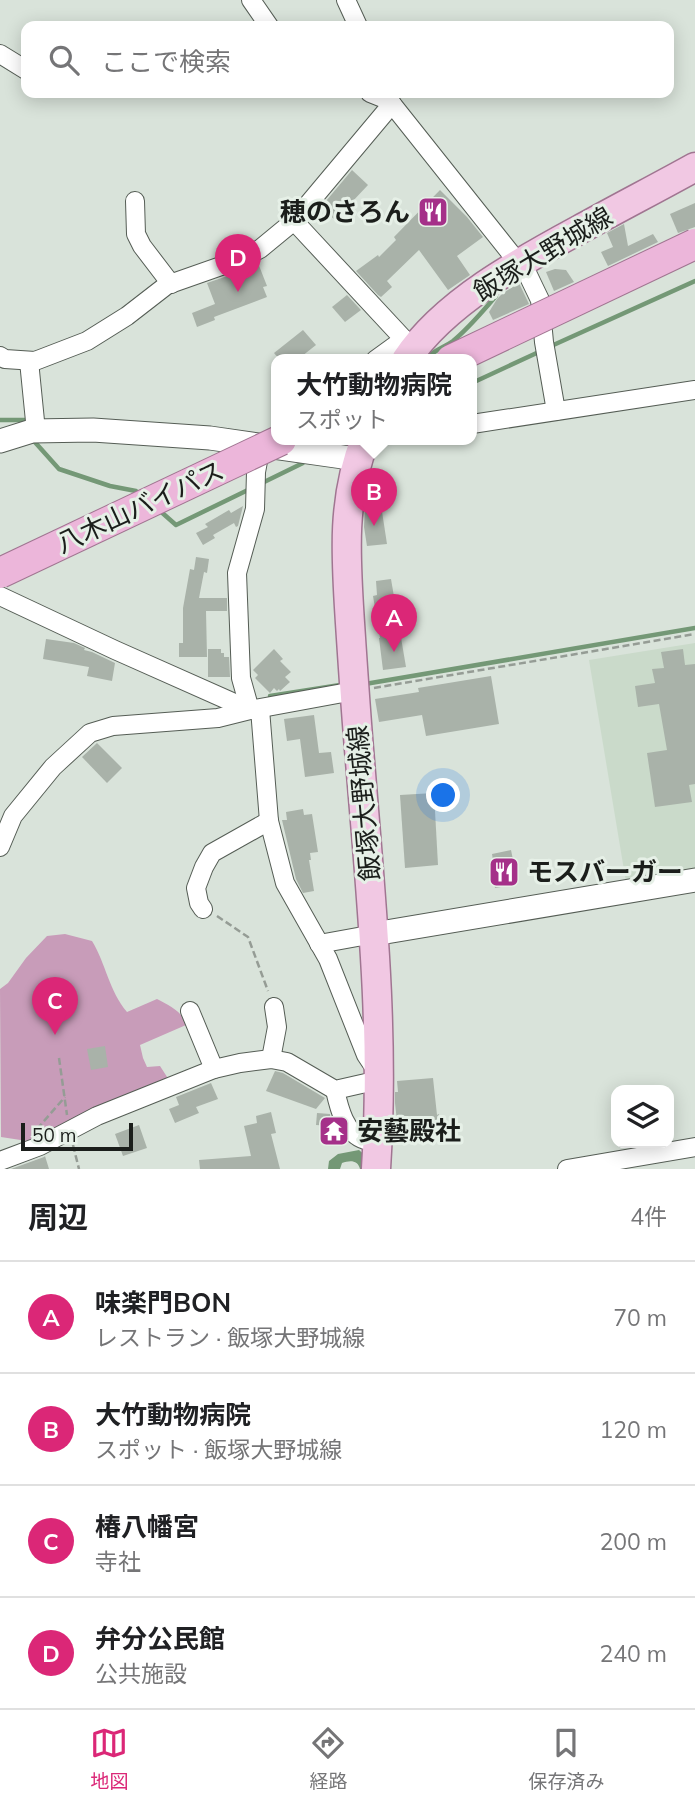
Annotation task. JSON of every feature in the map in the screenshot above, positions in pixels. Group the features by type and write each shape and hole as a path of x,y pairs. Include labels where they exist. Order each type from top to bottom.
{"highway":[{"path":"464,354 695,244"},
{"name":"八木山バイパス","path":"0,573 271,443"}],"main road":[{"name":"飯塚大野城線","path":"408,349 467,299 517,263 695,167"},
{"name":"飯塚大野城線","path":"364,445 351,486 345,546 379,1029 376,1169"}],"street":[{"path":"251,0 266,21"},
{"path":"346,0 356,21"},
{"path":"0,54 21,67"},
{"path":"0,356 5,359 29,361 50,356 87,341 171,284 241,259 260,249 294,221 389,99 528,275 540,300 556,411"},
{"path":"135,201 136,234 171,284"},
{"path":"294,221 408,349"},
{"path":"29,361 36,431"},
{"path":"477,423 695,390"},
{"path":"0,441 36,431 93,429 271,443 256,487 255,509 237,573 241,678 255,709 270,821 285,883 328,959 366,1055 379,1077 335,1090"},
{"path":"292,445 364,445"},
{"path":"0,596 115,650 255,709"},
{"path":"1,840 13,816 53,767 90,733 113,726 218,718 354,691"},
{"path":"203,909 199,904 197,888 212,853 270,821"},
{"path":"319,944 695,880"},
{"path":"271,1059 277,1027 274,1007"},
{"path":"190,1011 214,1069"},
{"path":"0,1161 40,1146 69,1126 214,1069 240,1062 271,1059 294,1065 335,1090 342,1116 355,1133 365,1140 377,1141"},
{"path":"567,1169 695,1147"}],"path":[{"path":"354,691 695,634"},
{"path":"203,909 248,937 274,1007"},
{"path":"59,1058 69,1126 79,1169"}],"shaded area":[{"path":"695,643 695,870 626,882 589,660"},
{"path":"65,934 92,941 116,995 127,1012 157,999 175,1009 185,1020 186,1025 140,1045 147,1067 160,1066 169,1080 40,1143 1,1137 0,989 47,936"},
{"path":"359,1150 368,1158 367,1169 360,1169 356,1162 351,1161 342,1163 340,1169 328,1169 329,1161 338,1154"}],"building":[{"path":"352,170 368,185 335,220 321,207"},
{"path":"440,190 483,237 457,256 470,275 448,290 419,250 387,281 392,287 381,297 356,271 378,255 379,257 396,240 394,237"},
{"path":"695,203 695,227 678,233 670,214"},
{"path":"624,224 628,246 653,234 658,242 608,266 601,252 613,247 607,233"},
{"path":"258,263 267,286 263,287 267,297 214,317 215,320 197,327 192,313 215,304 207,283"},
{"path":"566,270 574,282 554,291 546,272"},
{"path":"519,283 529,304 493,320 489,312 497,299"},
{"path":"347,295 361,310 345,322 332,307"},
{"path":"303,330 316,345 305,354 274,353"},
{"path":"381,505 387,544 367,546 365,507"},
{"path":"243,506 238,526 234,523 213,535 215,538 203,545 196,533 208,527 205,524 229,510 231,513"},
{"path":"196,557 209,559 199,598 227,598 227,611 206,611 207,657 179,657 179,643 183,643 183,608 190,569 194,570"},
{"path":"391,579 406,667 383,670 373,596 377,595 376,581"},
{"path":"46,639 74,643 115,663 112,681 87,676 89,667 43,659"},
{"path":"208,649 221,649 224,657 229,657 230,677 208,677"},
{"path":"274,649 283,659 280,661 291,672 285,677 290,682 280,691 274,688 270,693 255,678 258,675 253,670"},
{"path":"683,649 685,665 695,664 695,784 689,785 692,802 655,807 647,753 667,750 659,704 638,707 635,686 655,683 652,669 664,668 661,652"},
{"path":"491,676 499,724 426,736 422,715 379,722 375,699 419,692 418,688"},
{"path":"314,715 319,753 331,752 334,773 305,777 300,739 287,741 284,719"},
{"path":"97,743 122,768 107,783 82,757"},
{"path":"434,793 438,865 405,868 400,795"},
{"path":"303,809 304,815 312,814 318,852 310,853 309,860 314,891 303,893 296,879 282,820 287,820 286,812"},
{"name":"モスバーガー","path":"511,850 518,884 495,888 490,861 493,860 492,854"},
{"path":"105,1046 108,1067 91,1070 87,1049"},
{"path":"275,1071 325,1098 316,1109 266,1091"},
{"path":"433,1078 441,1137 410,1139 410,1134 403,1134 403,1130 398,1131 395,1103 397,1081"},
{"path":"211,1083 218,1099 196,1107 199,1113 175,1123 169,1109 179,1105 176,1097"},
{"path":"271,1112 276,1133 271,1134 280,1169 200,1169 199,1160 251,1156 244,1126 257,1123 256,1116"},
{"path":"317,1113 330,1114 330,1126 316,1125"},
{"path":"139,1125 147,1148 123,1156 115,1134"},
{"path":"44,1157 49,1169 11,1169"}],"waterway":[{"path":"549,347 695,281"},
{"path":"431,354 459,336 496,296"},
{"path":"477,381 541,351"},
{"path":"0,420 25,420"},
{"path":"33,440 59,469 110,486 136,491 141,496"},
{"path":"260,484 303,463"},
{"path":"159,510 176,525 252,488"},
{"path":"365,684 695,628"},
{"path":"270,696 340,685"}],"place":[{"name":"穂のさろん","path":"433,212"},
{"name":"弁分公民館","path":"238,292"},
{"name":"大竹動物病院","path":"374,526"},
{"name":"味楽門BON","path":"394,652"},
{"name":"モスバーガー","path":"504,872"},
{"name":"椿八幡宮","path":"55,1035"},
{"name":"安藝殿社","path":"334,1131"}]}
